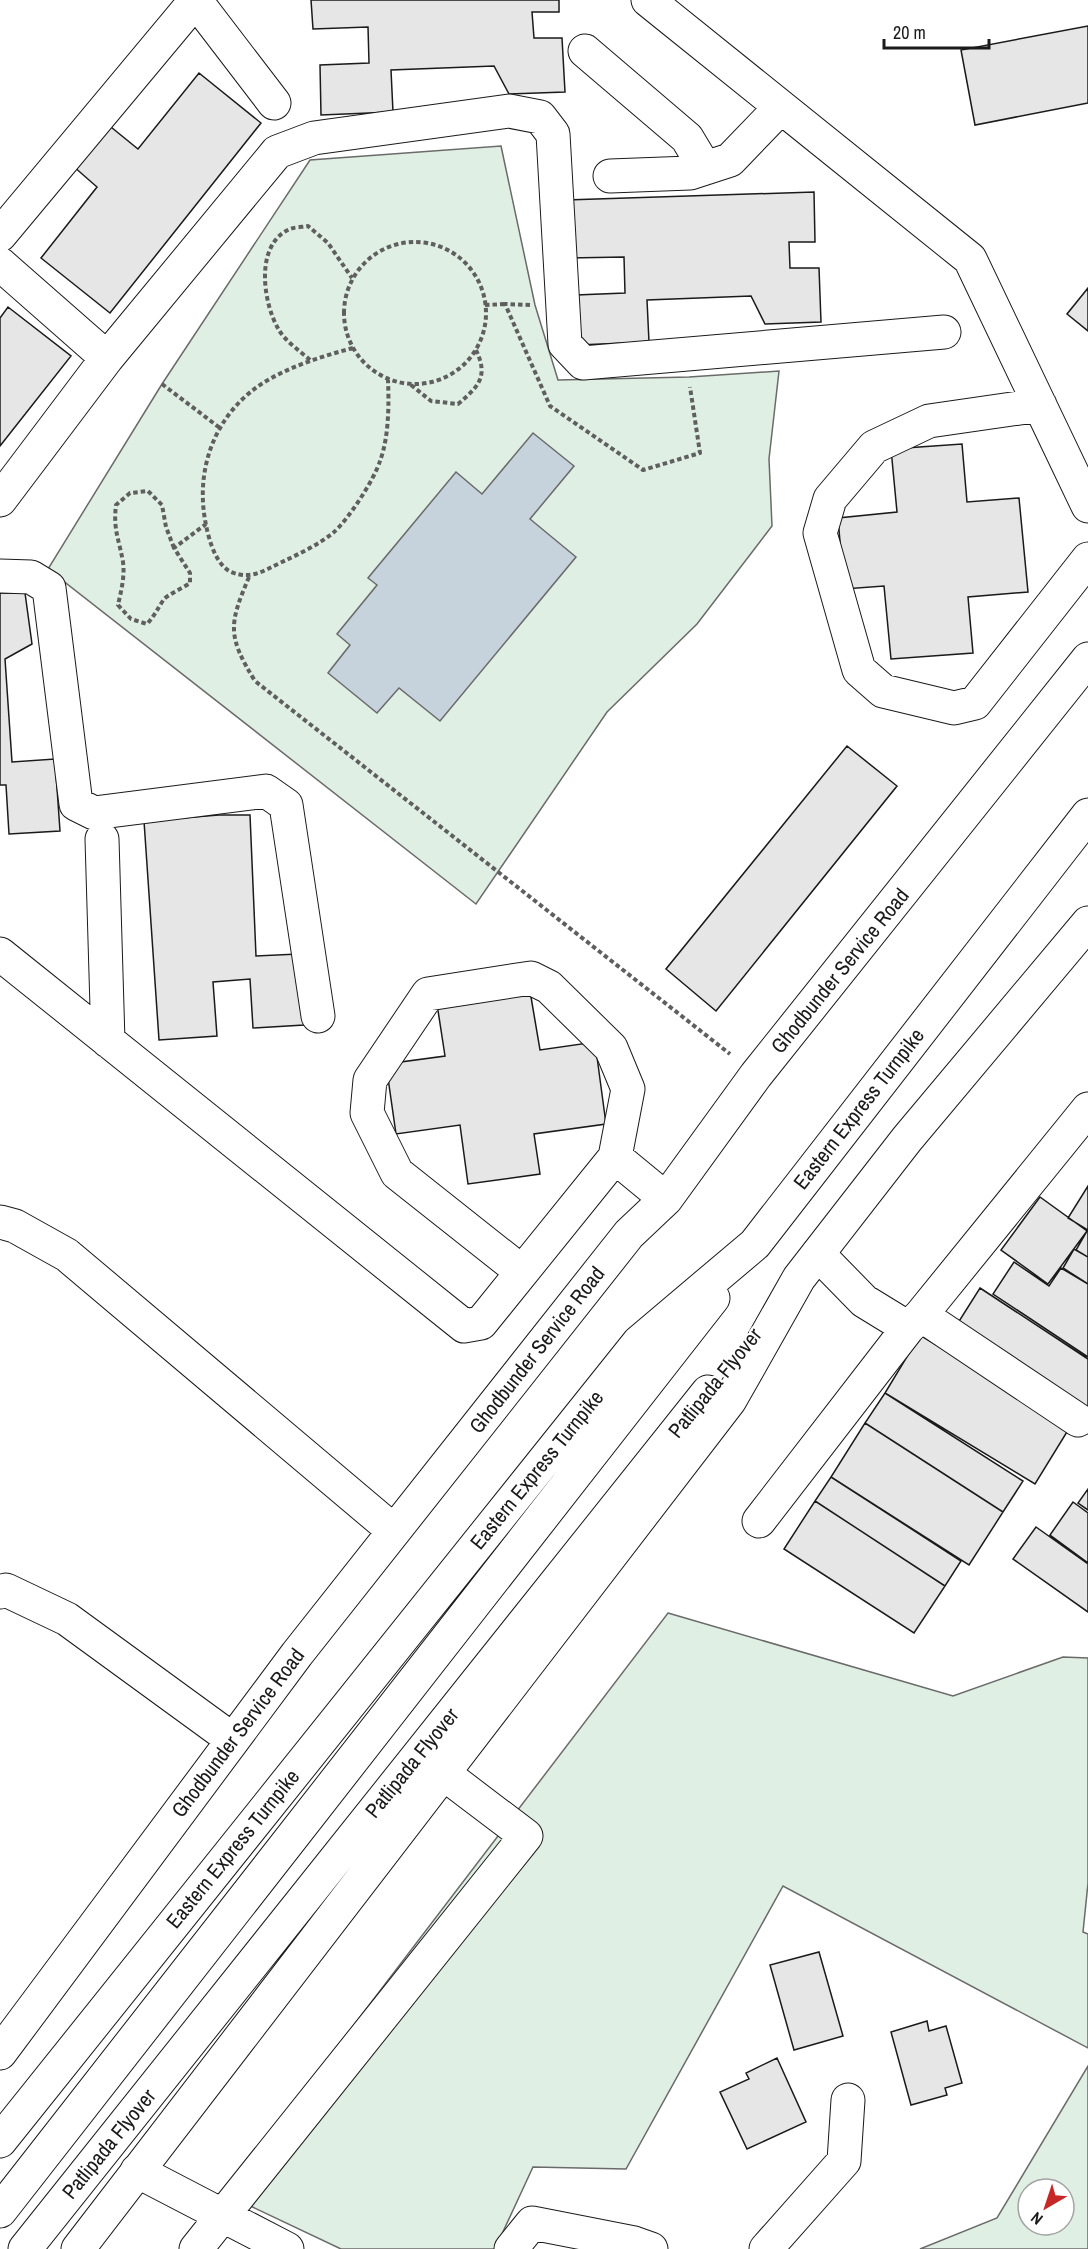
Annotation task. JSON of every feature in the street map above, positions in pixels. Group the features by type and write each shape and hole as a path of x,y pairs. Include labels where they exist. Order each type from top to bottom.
{"street":[{"path":"0,235 196,0 274,103"},
{"path":"648,0 970,259 1088,506"},
{"path":"585,51 687,138 705,168"},
{"path":"610,176 690,173 730,160 782,107"},
{"path":"0,500 107,358 277,152 314,138 509,111 540,117 553,134 565,344 583,363 944,332"},
{"path":"0,264 107,358"},
{"path":"1040,405 929,422 874,447 830,499 820,533 859,670 883,691 954,708 975,703 1088,559"},
{"path":"0,576 31,578 49,588 76,804 94,813 266,791 286,806 318,1016"},
{"name":"Ghodbunder Service Road","path":"0,2053 297,1654 629,1234 666,1199 756,1075 1088,659"},
{"name":"Eastern Express Turnpike","path":"0,2141 639,1342 755,1244 1088,814"},
{"path":"102,839 108,1041"},
{"path":"78,2249 730,1400 809,1266 907,1139 1088,923"},
{"path":"0,954 464,1326 481,1323 615,1157 628,1089 611,1048 549,987 531,978 428,994 370,1080 367,1113 398,1173 522,1272"},
{"path":"759,1521 915,1322 1088,1109"},
{"path":"615,1157 666,1199"},
{"path":"0,1222 15,1226 67,1255 394,1531"},
{"name":"Patlipada Flyover","path":"0,2211 755,1244"},
{"path":"809,1266 864,1301 915,1322 1078,1420"},
{"name":"Patlipada Flyover","path":"25,2249 809,1266"},
{"path":"0,1592 6,1590 67,1619 233,1740"},
{"path":"196,2249 526,1836 443,1773"},
{"path":"766,2249 844,2161 848,2100"},
{"path":"137,2171 287,2249"},
{"path":"511,2249 532,2223 633,2243 651,2249"}],"path":[{"path":"310,360 280,331 266,300 265,264 274,241 289,229 308,226 328,243 352,278"},
{"path":"411,241 435,244 457,255 473,271 483,292 485,305 487,315 485,326 471,358 455,373 434,382 411,384 388,380 368,367 353,348 344,325 344,301 352,278 367,260 387,247 411,241"},
{"path":"506,304 550,406 643,470 700,453 689,377"},
{"path":"485,305 535,305"},
{"path":"353,348 310,360 267,381 240,402 220,428 204,465 203,509 212,549 228,571 249,577 298,555 334,532 366,490 381,460 389,409 388,380"},
{"path":"411,384 431,401 458,404 478,387 482,363 476,350"},
{"path":"162,384 220,428"},
{"path":"148,491 162,505 174,548 190,573 190,582 180,591 165,597 157,613 147,624 130,619 118,605 123,563 114,522 116,505 130,493 148,491"},
{"path":"174,548 206,525"},
{"path":"249,577 237,606 233,633 239,655 255,681 756,1075"}],"green space":[{"path":"501,146 535,305 558,380 689,377 779,371 769,459 772,526 697,624 607,712 476,904 48,569 162,384 310,160"},
{"path":"668,1613 953,1696 1063,1657 1088,1658 1088,1883 1083,1932 1088,1934 1088,2048 783,1886 626,2169 533,2167 495,2249 341,2249 225,2194"},
{"path":"1088,2066 1088,2249 920,2249 997,2218 1016,2186 1016,2237 1076,2237 1076,2177 1022,2177"}],"shaded area":[{"path":"533,433 574,466 530,519 576,557 440,721 399,688 377,713 328,673 350,645 337,634 377,585 368,578 456,472 482,494"}],"building":[{"path":"311,0 559,0 559,12 532,12 534,38 562,38 565,92 509,94 494,66 391,70 393,112 321,115 320,65 369,63 368,27 313,29"},
{"path":"1088,26 1088,103 975,125 961,50"},
{"path":"199,73 261,123 110,313 41,258 97,187 73,166 106,123 138,149"},
{"path":"814,192 815,242 789,242 790,268 819,268 821,322 765,324 751,296 647,300 649,342 578,345 576,295 625,293 624,257 568,258 566,200"},
{"path":"1088,288 1088,331 1067,314"},
{"path":"8,307 71,356 0,446 0,318"},
{"path":"962,444 967,502 1019,498 1028,592 968,597 973,653 891,659 884,586 844,589 838,518 897,512 891,449"},
{"path":"0,593 25,593 32,644 5,659 12,762 55,759 60,831 9,834 6,785 0,785"},
{"path":"847,746 897,786 716,1011 666,969"},
{"path":"250,815 256,956 298,954 304,1025 253,1028 250,979 213,982 217,1036 159,1040 144,821"},
{"path":"530,991 540,1050 595,1042 606,1124 534,1134 540,1174 468,1184 460,1125 396,1134 386,1064 445,1056 437,1004"},
{"path":"1088,1186 1088,1230 1068,1218"},
{"path":"1040,1197 1087,1231 1048,1284 1001,1250"},
{"path":"1088,1232 1088,1257 1076,1250"},
{"path":"1074,1249 1088,1257 1088,1284 1063,1268"},
{"path":"1014,1262 1049,1286 1061,1268 1088,1284 1088,1357 993,1294"},
{"path":"980,1288 1088,1359 1088,1409 956,1326"},
{"path":"920,1335 1070,1427 1035,1484 885,1393"},
{"path":"885,1393 1023,1481 1003,1512 865,1423"},
{"path":"865,1423 1003,1512 969,1565 831,1477"},
{"path":"831,1477 961,1561 945,1586 815,1501"},
{"path":"1088,1489 1088,1510 1078,1503"},
{"path":"815,1501 945,1586 914,1633 784,1549"},
{"path":"1073,1502 1088,1513 1088,1563 1050,1535"},
{"path":"1036,1527 1088,1564 1088,1612 1013,1559"},
{"path":"819,1952 843,2036 794,2050 770,1965"},
{"path":"927,2021 929,2031 946,2026 962,2083 945,2088 947,2095 911,2105 891,2032"},
{"path":"777,2058 806,2122 747,2149 720,2092 749,2079 746,2073"}]}
